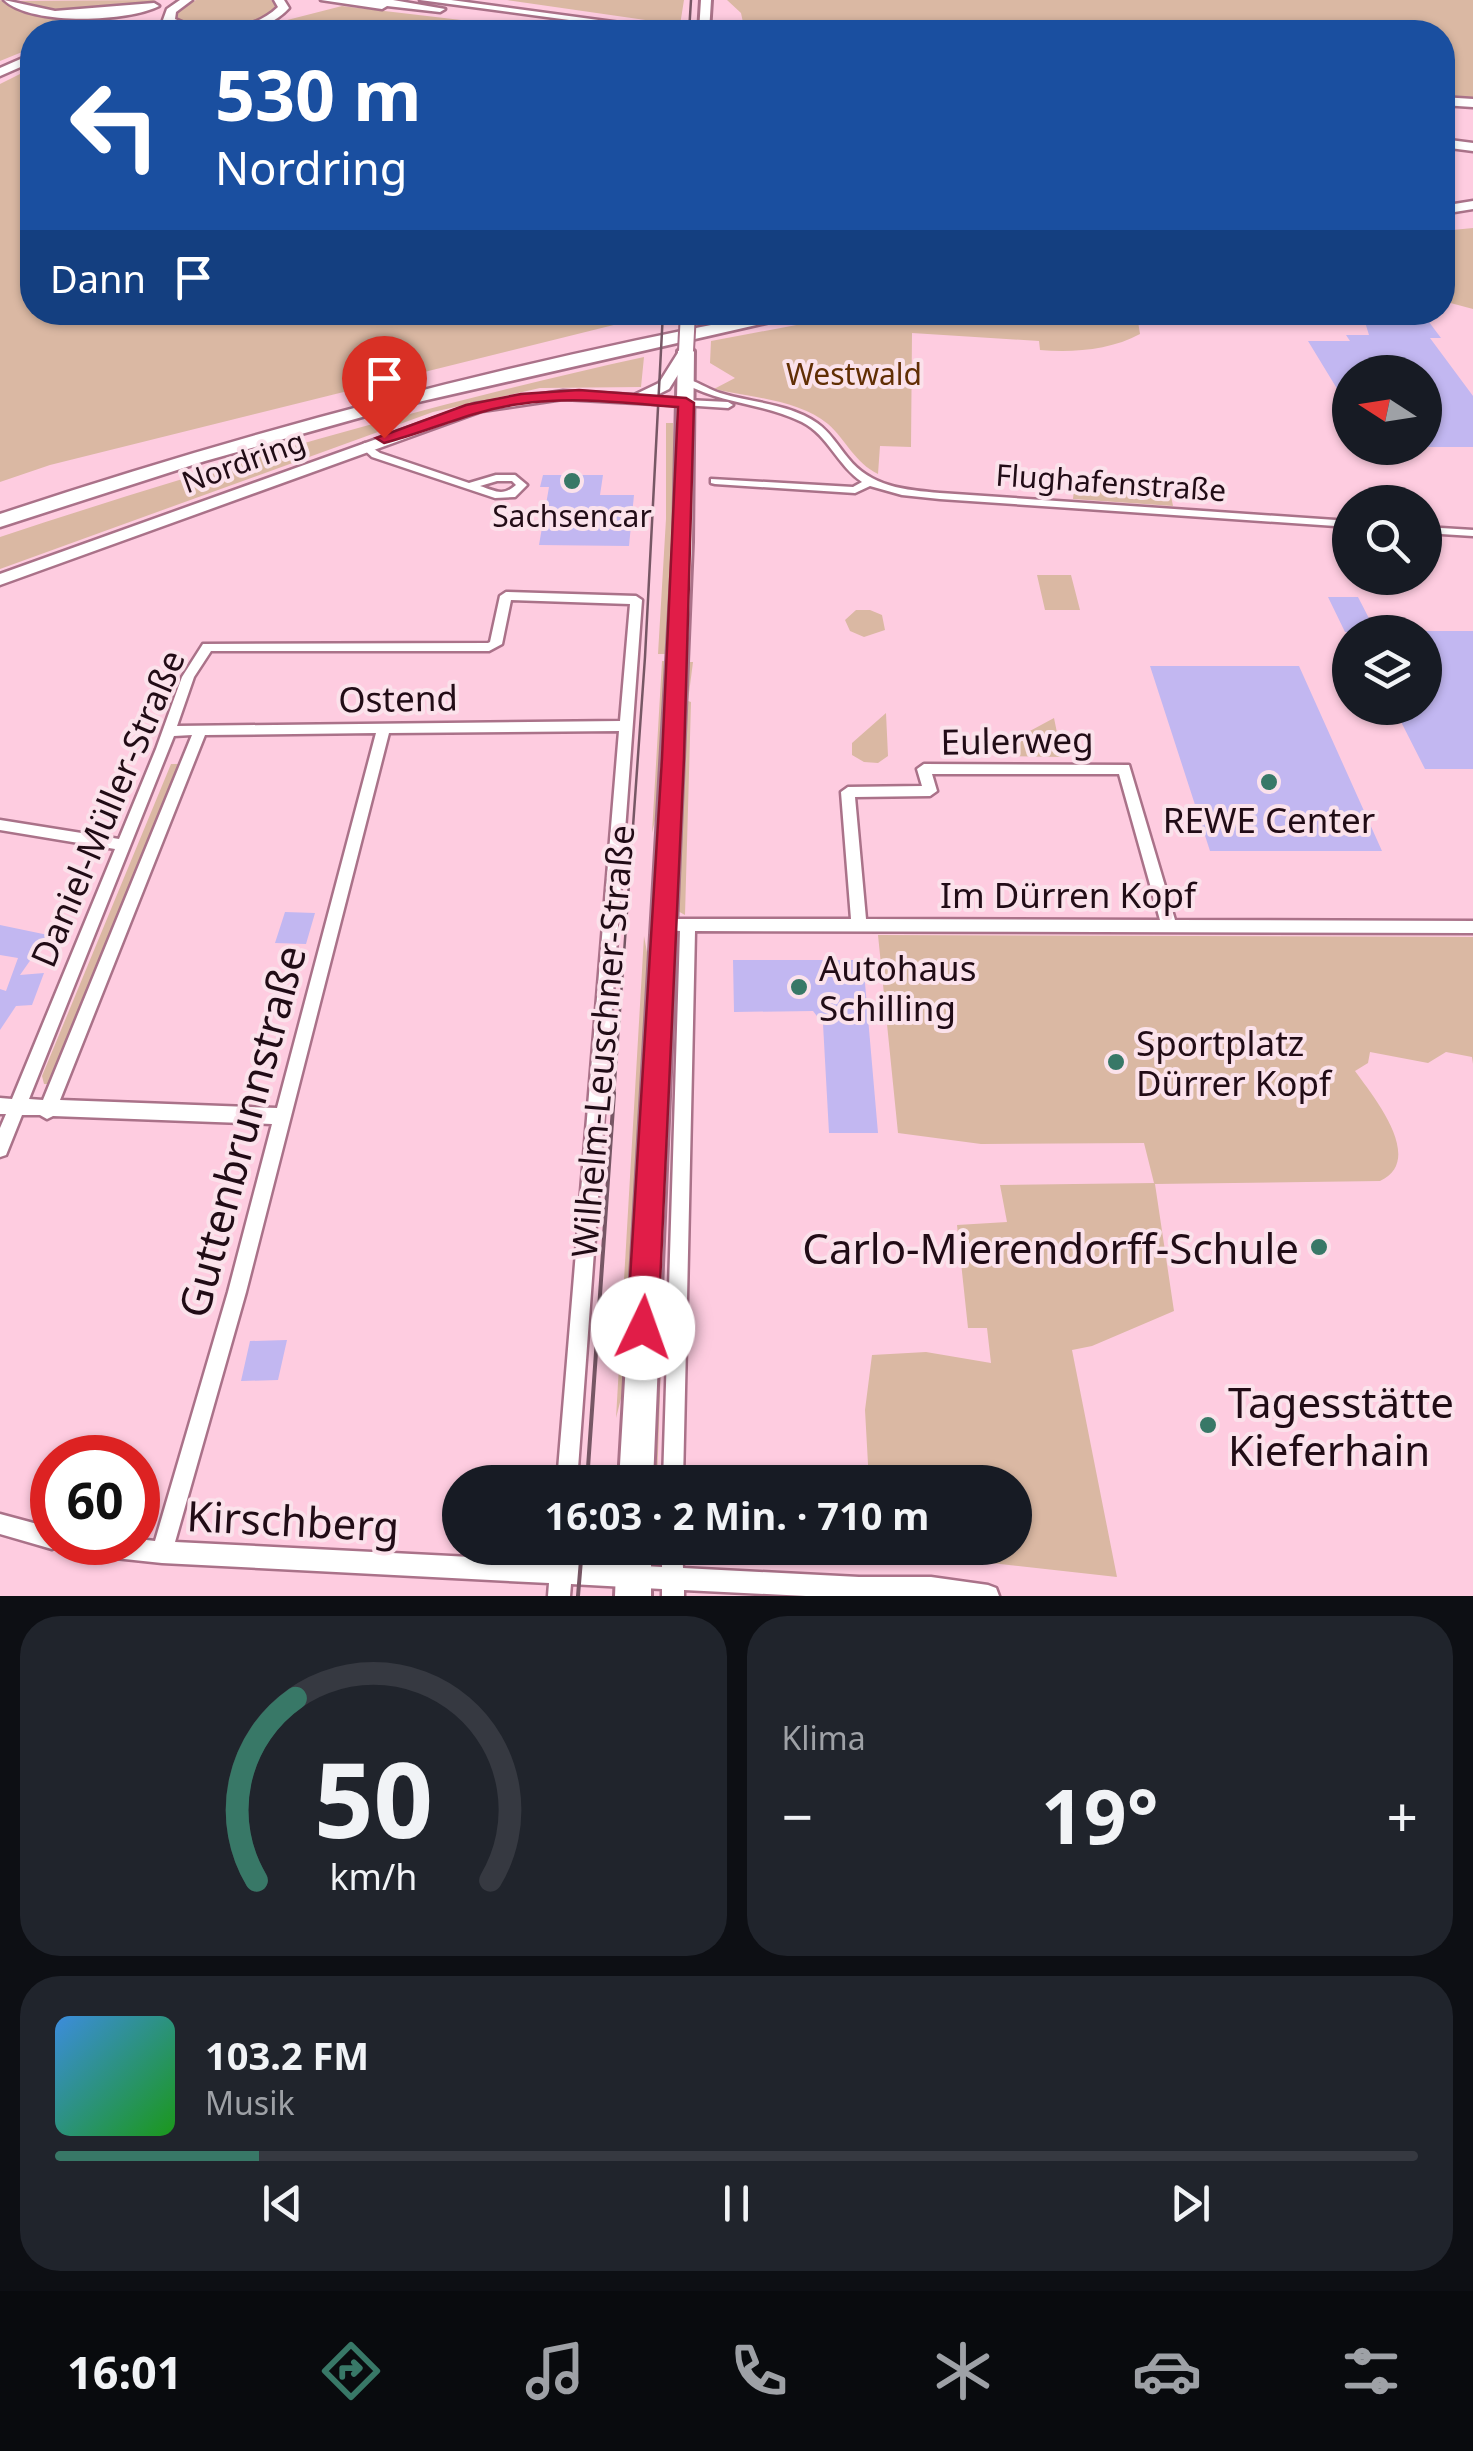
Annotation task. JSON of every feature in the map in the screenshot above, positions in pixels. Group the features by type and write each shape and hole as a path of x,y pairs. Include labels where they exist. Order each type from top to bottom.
{"highway":[{"path":"10,0 20,9 46,12 106,14 154,6"},
{"path":"117,20 170,0"},
{"path":"169,20 171,10 186,0"},
{"path":"132,20 186,0"},
{"path":"267,20 284,8 279,0"},
{"path":"326,0 456,6 544,20"},
{"path":"366,0 540,14"},
{"path":"425,0 587,20"},
{"path":"0,506 308,413 670,325"},
{"path":"0,523 71,496 448,388 736,325"}],"main road":[{"name":"Wilhelm-Leuschner-Straße","path":"637,1465 675,925 687,325"},
{"path":"637,399 664,386 686,351"},
{"name":"Nordring","path":"0,580 448,415 506,401 563,395 686,403"}],"street":[{"name":"Flughafenstraße","path":"687,382 716,396 796,416 816,426 850,468 870,482 917,494 1332,523"},
{"name":"Flughafenstraße","path":"686,403 758,407"},
{"path":"366,446 376,455 470,486"},
{"name":"Flughafenstraße","path":"715,481 855,490 870,482"},
{"path":"1442,531 1473,533"},
{"name":"Daniel-Müller-Straße","path":"0,1149 8,1108 123,845 188,676 207,647 490,648 496,644 506,596 636,600"},
{"name":"Wilhelm-Leuschner-Straße","path":"567,1465 636,600"},
{"name":"Ostend","path":"170,731 627,726"},
{"name":"Guttenbrunnstraße","path":"162,1552 237,1292 384,728"},
{"name":"Daniel-Müller-Straße","path":"47,1111 201,730"},
{"name":"Eulerweg","path":"859,924 848,792 930,791 924,769 1087,768 1124,769 1168,924"},
{"path":"0,825 123,845"},
{"name":"Im Dürren Kopf","path":"675,925 1473,926"},
{"name":"Wilhelm-Leuschner-Straße","path":"673,1465 675,925"},
{"path":"8,1108 281,1116"},
{"path":"0,1524 30,1532"},
{"name":"Kirschberg","path":"162,1552 442,1557"},
{"path":"559,1596 561,1565"},
{"name":"Kirschberg","path":"592,1565 634,1573 673,1587 930,1588 988,1596"}],"green space":[{"path":"0,0 28,13 126,13 106,20 20,20 20,53 0,61"},
{"path":"156,0 124,8 65,13 16,1"},
{"path":"196,0 271,0 278,8 261,20 176,20 179,9"},
{"path":"507,0 684,0 681,20 645,20"},
{"path":"727,0 1473,0 1473,102 1455,100 1455,20 742,20 741,13"},
{"path":"342,6 461,20 287,20"},
{"path":"20,74 20,325 614,325 50,465 0,482 0,84"},
{"path":"1473,228 1473,309 1455,304 1455,230"},
{"name":"Westwald","path":"796,325 1139,325 1140,334 1104,347 1040,350 1039,341 912,333 911,447 880,446 878,474 816,416 774,400 714,389 735,378 710,363 711,341"},
{"path":"644,357 641,387 540,388 433,412 0,569 0,537 319,439"},
{"path":"666,423 673,423 675,490 667,654 658,654 666,519"},
{"path":"1075,480 1169,486 1173,506 1073,499"},
{"path":"1037,575 1071,575 1080,610 1045,610"},
{"path":"856,610 882,615 885,630 864,637 850,631 845,620"},
{"path":"662,661 667,661 659,804 652,833"},
{"path":"688,662 693,662 688,701 691,702 685,915 676,910 674,881 681,854"},
{"path":"886,713 888,756 878,763 864,762 852,755 852,743"},
{"path":"1054,718 1062,757 1008,756 1006,744"},
{"path":"171,764 180,764 50,1084 44,1084 42,1076"},
{"path":"878,935 1473,937 1473,1064 1472,1057 1446,1052 1428,1063 1370,1052 1368,1063 1355,1071 1392,1128 1398,1158 1393,1171 1380,1181 1155,1184 1174,1311 1092,1346 1072,1350 1117,1577 1009,1565 1032,1565 1032,1465 868,1465 865,1410 872,1355 926,1352 991,1363 987,1328 968,1328 957,1225 1007,1222 1000,1185 1154,1183 1144,1143 981,1144 898,1133"},
{"path":"644,936 651,974 631,1359 616,1418"},
{"path":"677,951 678,1009 673,1039"},
{"path":"671,1079 658,1465 654,1423"}],"building":[{"path":"1366,325 1431,325 1441,338 1430,338 1473,396 1473,447 1442,447 1442,355 1332,355 1332,380 1308,341 1350,341 1346,335 1369,335"},
{"path":"543,475 603,475 600,495 634,495 629,546 539,545 549,487 540,487"},
{"path":"1328,597 1358,597 1367,615 1337,615"},
{"path":"1442,631 1473,631 1473,769 1425,769 1403,725 1442,725"},
{"name":"REWE Center","path":"1150,666 1299,666 1382,851 1210,851"},
{"path":"285,912 315,913 306,944 275,943"},
{"path":"0,925 48,935 20,975 44,973 32,1005 16,1006 0,1030 0,989 6,991 18,958 0,955"},
{"path":"733,960 863,960 878,1133 829,1133 823,1024 813,1011 734,1012"},
{"path":"287,1340 278,1380 241,1381 250,1341"}],"tram line":[{"path":"690,20 691,0"},
{"path":"614,1095 645,657 662,325"},
{"path":"588,1465 614,1093"},
{"path":"578,1596 581,1565"}],"place":[{"name":"Sachsencar","path":"572,481"},
{"name":"REWE Center","path":"1269,782"},
{"name":"Autohaus Schilling","path":"799,987"},
{"name":"Sportplatz Dürrer Kopf","path":"1116,1062"},
{"name":"Carlo-Mierendorff-Schule","path":"1319,1247"},
{"name":"Tagesstätte Kieferhain","path":"1208,1425"}],"route":[{"path":"384,438 466,410 521,398 579,395 686,403 673,758 643,1328"}]}
